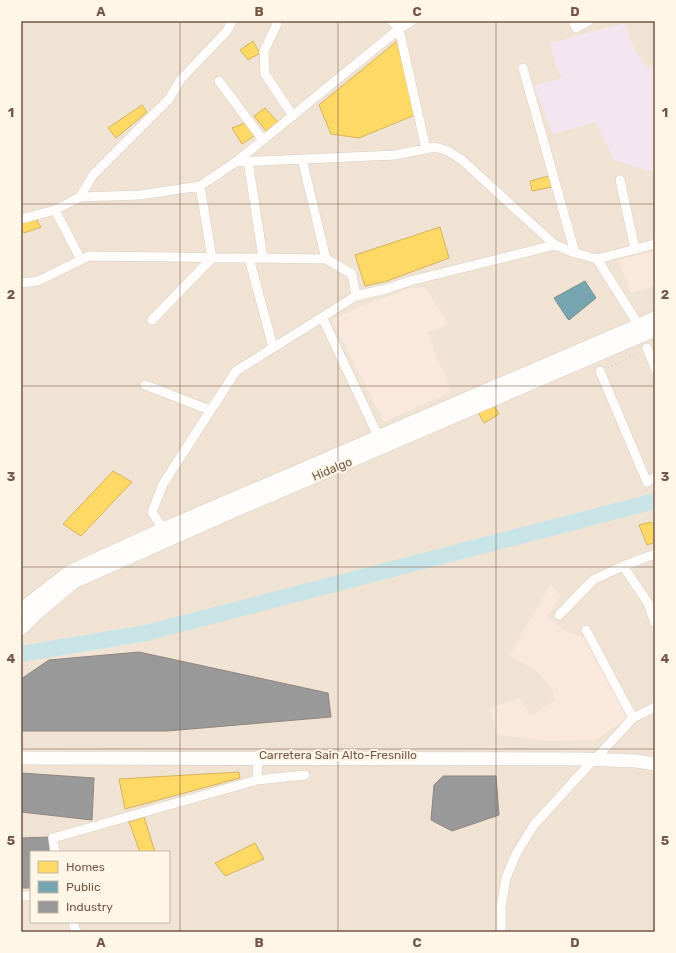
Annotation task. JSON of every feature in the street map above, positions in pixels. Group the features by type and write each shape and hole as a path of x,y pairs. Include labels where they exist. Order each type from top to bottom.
{"main road":[{"name":"Hidalgo","path":"21,612 28,604 69,572 165,534 645,330 655,318"},
{"name":"Hidalgo","path":"21,629 37,613 74,582 165,534"},
{"name":"Carretera Sain Alto-Fresnillo","path":"21,754 258,756"},
{"path":"21,758 258,756 596,758 636,760 655,764"},
{"path":"596,758 637,756 655,759"}],"street":[{"path":"80,197 93,175 170,99 181,79 227,31 232,21"},
{"path":"392,21 399,29 426,149"},
{"path":"21,220 55,210 80,197 140,195 200,186 236,162 399,29 412,21"},
{"path":"573,21 576,28 589,21"},
{"path":"277,24 264,51 265,74 293,116"},
{"path":"523,68 575,253"},
{"path":"219,81 263,140"},
{"path":"236,162 395,155 435,147 448,151 462,160 555,245 575,253 597,259 655,244"},
{"path":"302,159 326,259"},
{"path":"248,161 263,258"},
{"path":"620,180 635,249"},
{"path":"200,186 212,258"},
{"path":"55,210 81,260"},
{"path":"165,534 152,512 163,484 236,371 356,296 555,245"},
{"path":"21,283 38,281 89,256 326,259 352,274 356,296"},
{"path":"152,320 212,258"},
{"path":"249,258 273,347"},
{"path":"597,259 645,330"},
{"path":"322,317 381,441"},
{"path":"647,348 655,368"},
{"path":"600,371 648,482 655,477"},
{"path":"145,385 210,410"},
{"path":"559,615 593,580 623,566 655,554"},
{"path":"623,566 648,603 655,623"},
{"path":"586,630 633,718"},
{"path":"505,932 501,927 501,907 506,878 516,854 534,825 633,718 655,707"},
{"path":"258,756 258,780"},
{"path":"55,851 53,838 258,780 305,775"}],"path":[{"path":"600,371 647,348"},
{"path":"21,834 53,838"}],"shaded area":[{"path":"21,21 655,21 655,932 21,932"},
{"path":"625,23 632,43 647,69 655,67 655,172 614,160 596,122 553,134 534,86 562,78 555,64 551,43"},
{"path":"655,251 655,286 631,293 618,260"},
{"path":"425,287 448,324 427,332 451,392 384,422 332,320 369,303 408,289"},
{"path":"550,585 561,595 547,617 567,632 585,638 630,717 595,740 546,741 498,735 489,709 519,698 531,716 555,700 552,689 539,673 510,655"}],"building: Homes":[{"path":"253,41 260,53 248,60 240,50"},
{"path":"397,41 415,115 359,138 331,134 319,105"},
{"path":"142,105 147,112 116,138 108,128"},
{"path":"265,108 278,122 266,131 254,116"},
{"path":"245,123 254,136 242,144 232,128"},
{"path":"549,176 552,187 532,191 530,181"},
{"path":"36,219 41,227 24,233 21,228 21,223"},
{"path":"440,227 449,258 387,281 365,286 355,255"},
{"path":"493,405 499,414 484,423 478,412"},
{"path":"113,471 132,482 81,536 63,524"},
{"path":"651,522 655,526 655,542 647,545 639,525"},
{"path":"239,772 240,778 125,809 119,779"},
{"path":"144,817 155,851 140,851 129,822"},
{"path":"255,843 264,859 225,876 215,863"}],"building: Public":[{"path":"585,281 596,298 569,320 554,298"}],"building: Industry":[{"path":"139,652 328,693 331,717 167,731 21,731 21,679 49,660"},
{"path":"21,773 94,778 92,820 21,812"},
{"path":"443,776 496,776 499,815 452,831 431,820 434,785"},
{"path":"50,837 49,851 30,851 30,888 21,888 21,838"}],"waterway":[{"path":"21,654 146,633 655,501"}]}
